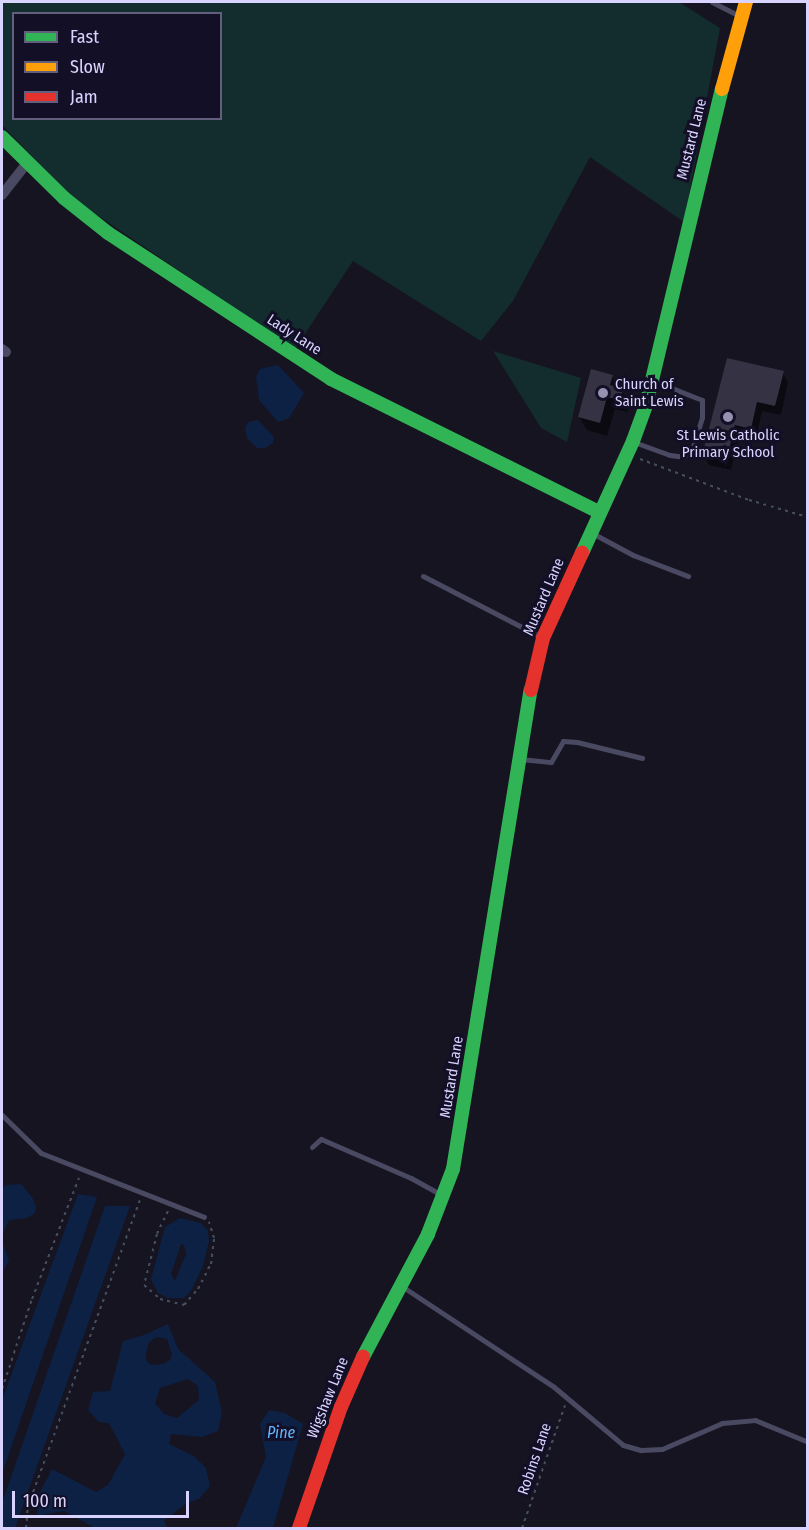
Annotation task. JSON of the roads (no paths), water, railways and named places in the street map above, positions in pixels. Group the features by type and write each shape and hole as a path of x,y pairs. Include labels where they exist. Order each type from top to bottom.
{"street":[{"name":"Mustard Lane","path":"402,1286 444,1197 453,1169 533,675 543,638 630,448 652,380 716,112 746,2"},
{"name":"Lady Lane","path":"2,137 26,164 108,233 332,379 599,512"},
{"path":"2,195 26,164"},
{"name":"Wigshaw Lane","path":"299,1528 341,1407 366,1351 402,1286"}],"lane":[{"path":"712,2 741,17"},
{"path":"630,448 685,457 693,447 702,417 702,400 652,380"},
{"path":"590,532 633,555 688,576"},
{"path":"423,576 543,638"},
{"path":"519,759 552,762 563,741 577,742 642,758"},
{"path":"2,1115 22,1138 41,1153 142,1195 204,1217"},
{"path":"312,1147 321,1139 411,1178 444,1197"},
{"path":"402,1286 568,1397 623,1445 641,1450 662,1449 722,1423 755,1420 807,1442"}],"water":[{"path":"278,365 304,393 289,418 278,422 259,400 256,377 260,369"},
{"path":"258,420 274,437 273,443 265,448 257,448 247,438 245,429 248,422"},
{"path":"21,1184 32,1197 36,1206 35,1213 27,1218 9,1220 2,1235 2,1189 6,1185"},
{"path":"78,1194 97,1197 2,1474 2,1400"},
{"path":"105,1206 130,1206 15,1528 2,1528 2,1503"},
{"path":"180,1218 201,1223 208,1231 209,1241 203,1266 191,1291 184,1298 168,1298 158,1293 151,1279 165,1227","holes":["181,1244 184,1245 186,1254 175,1281 171,1274"]},
{"path":"2,1242 9,1260 2,1273"},
{"path":"168,1324 178,1349 215,1382 222,1412 218,1431 202,1437 171,1434 169,1444 194,1456 206,1468 210,1486 200,1498 184,1505 164,1521 167,1528 95,1528 64,1511 37,1516 39,1494 52,1469 96,1492 108,1485 125,1454 109,1423 99,1422 88,1410 93,1392 110,1391 123,1341 144,1335","holes":["157,1337 167,1339 172,1354 170,1360 163,1364 151,1365 146,1360 146,1353 149,1342","188,1379 198,1386 199,1400 177,1418 164,1414 155,1403 160,1388"]},
{"name":"Pine","path":"269,1410 285,1413 303,1424 273,1528 236,1528 266,1457 260,1424"}],"place":[{"name":"Church of Saint Lewis","path":"603,393"},
{"name":"St Lewis Catholic Primary School","path":"728,417"}]}
